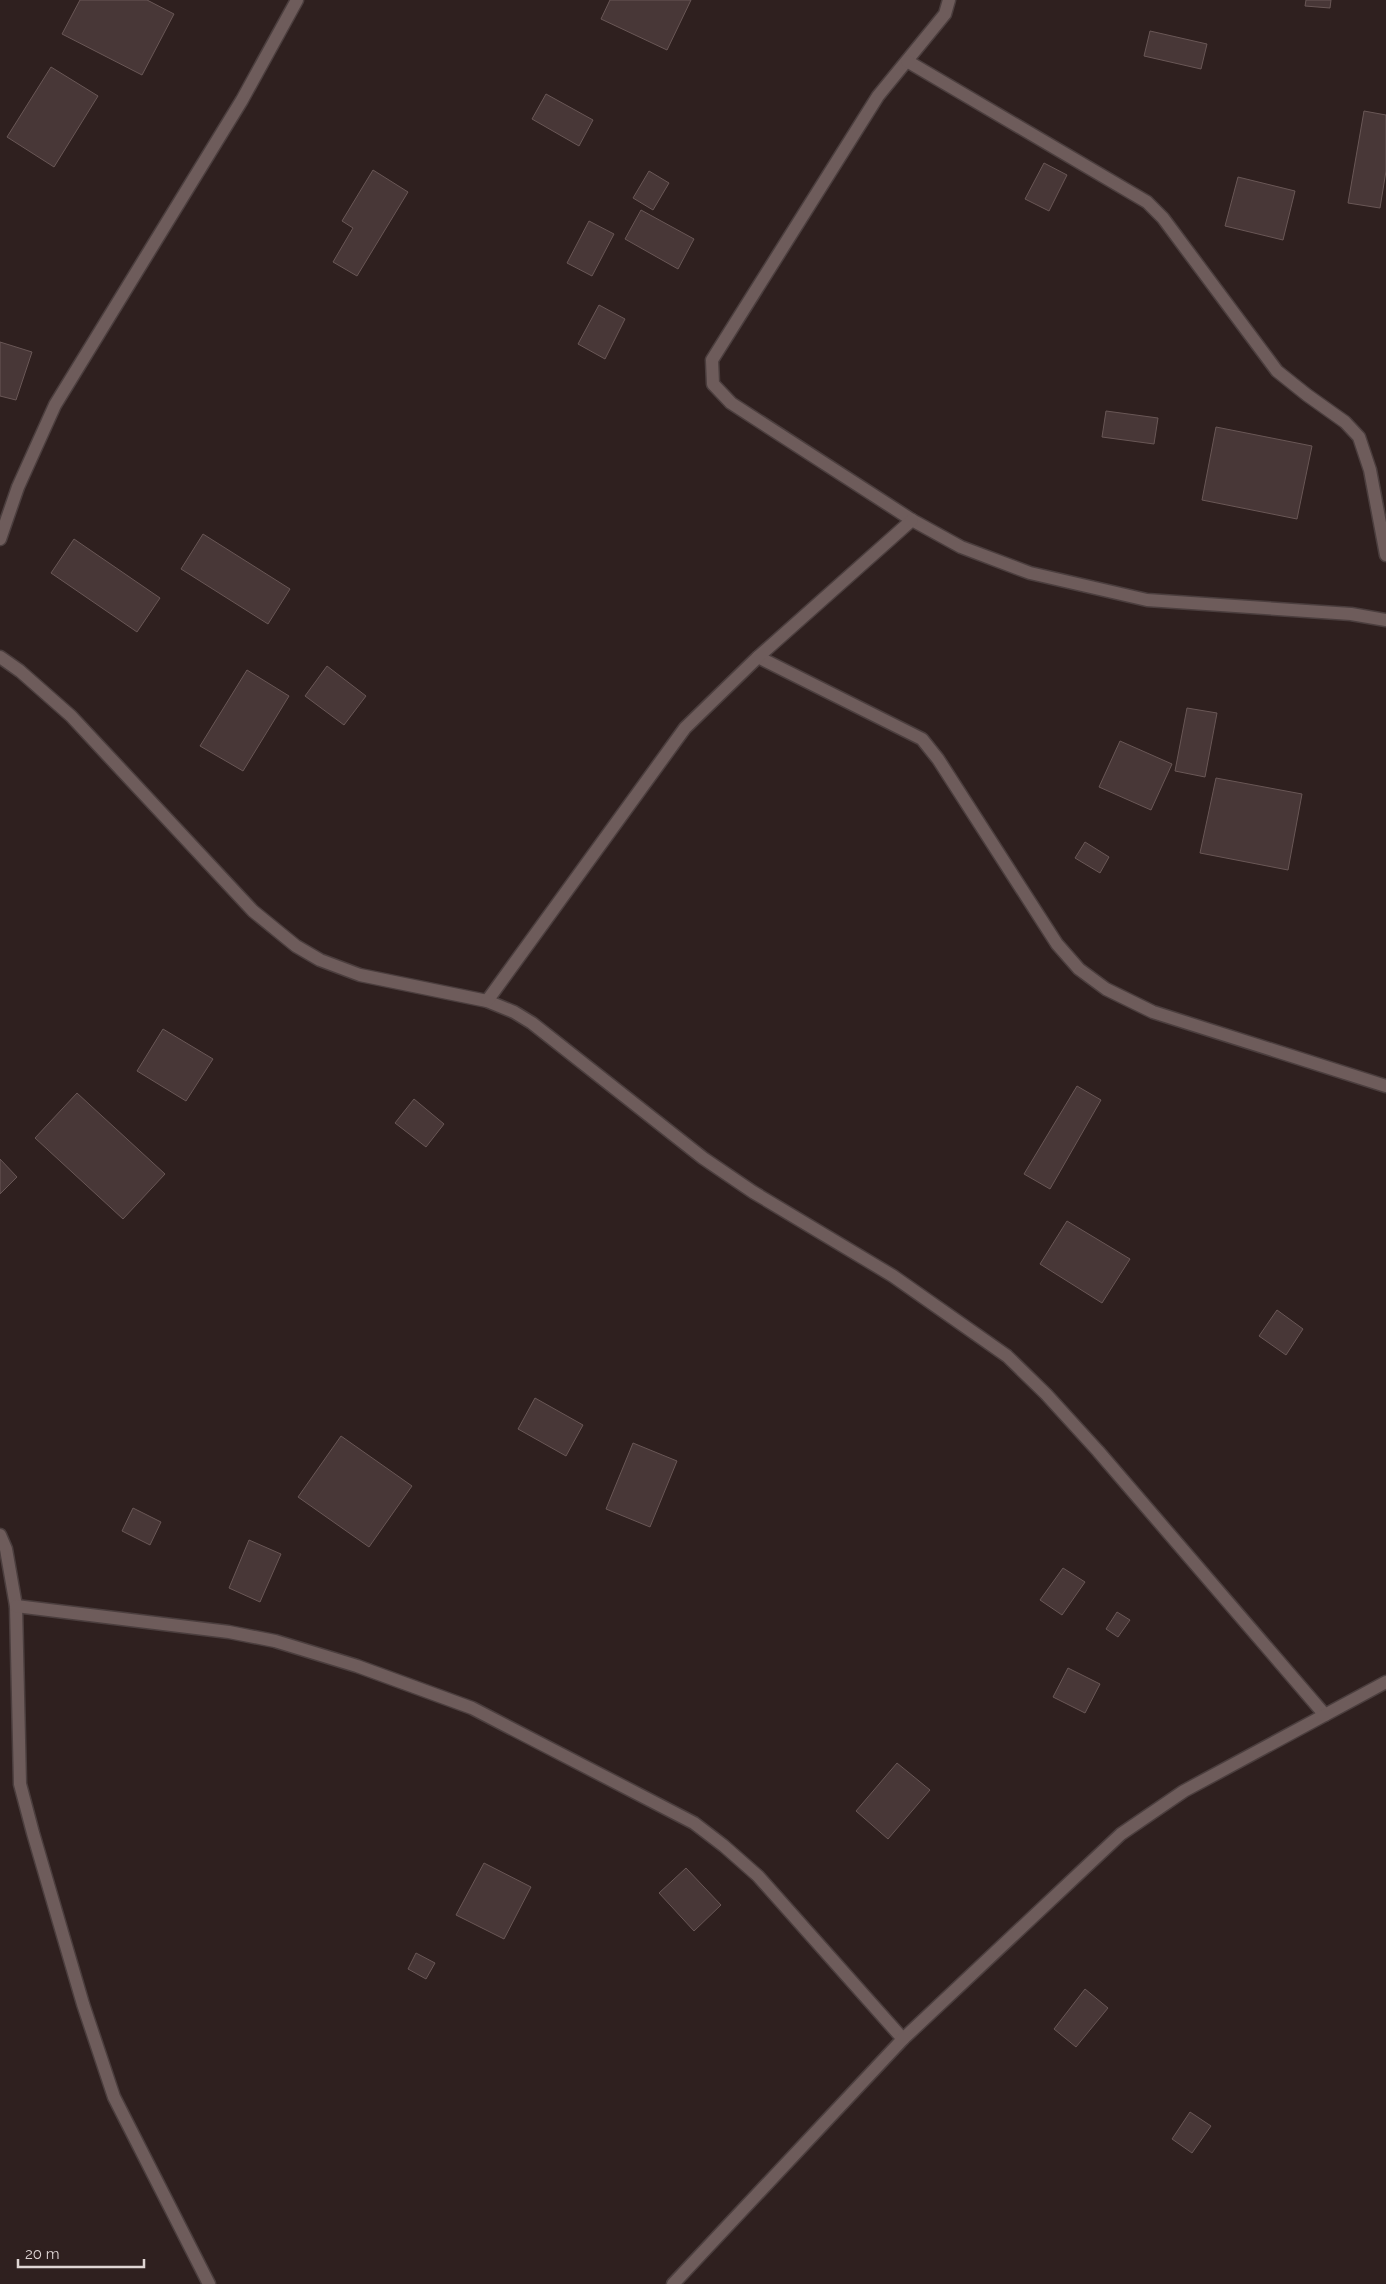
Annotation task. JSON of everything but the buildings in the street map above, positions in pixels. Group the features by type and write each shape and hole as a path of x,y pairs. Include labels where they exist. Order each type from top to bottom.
{"street":[{"path":"0,539 18,487 55,405 242,100 297,0"},
{"path":"949,0 945,14 878,96 712,360 713,384 730,403 912,520 961,547 1030,573 1147,600 1351,614 1386,620"},
{"path":"907,61 1147,202 1163,218 1277,371 1345,422 1358,437 1370,470 1386,555"},
{"path":"487,1001 685,728 758,657 912,520"},
{"path":"0,657 20,671 71,716 253,911 296,946 320,960 360,975 487,1001 514,1012 532,1023 703,1158 753,1192 893,1276 1007,1356 1046,1394 1098,1451 1325,1715"},
{"path":"758,657 922,738 1057,944 1079,969 1106,989 1153,1012 1386,1086"},
{"path":"0,1535 6,1549 16,1606 20,1784 32,1833 83,2004 114,2096 209,2284"},
{"path":"16,1606 229,1632 275,1641 388,1676 472,1708 694,1823 724,1846 758,1876 902,2039"},
{"path":"673,2284 902,2039 1121,1834 1184,1791 1386,1682"}]}
